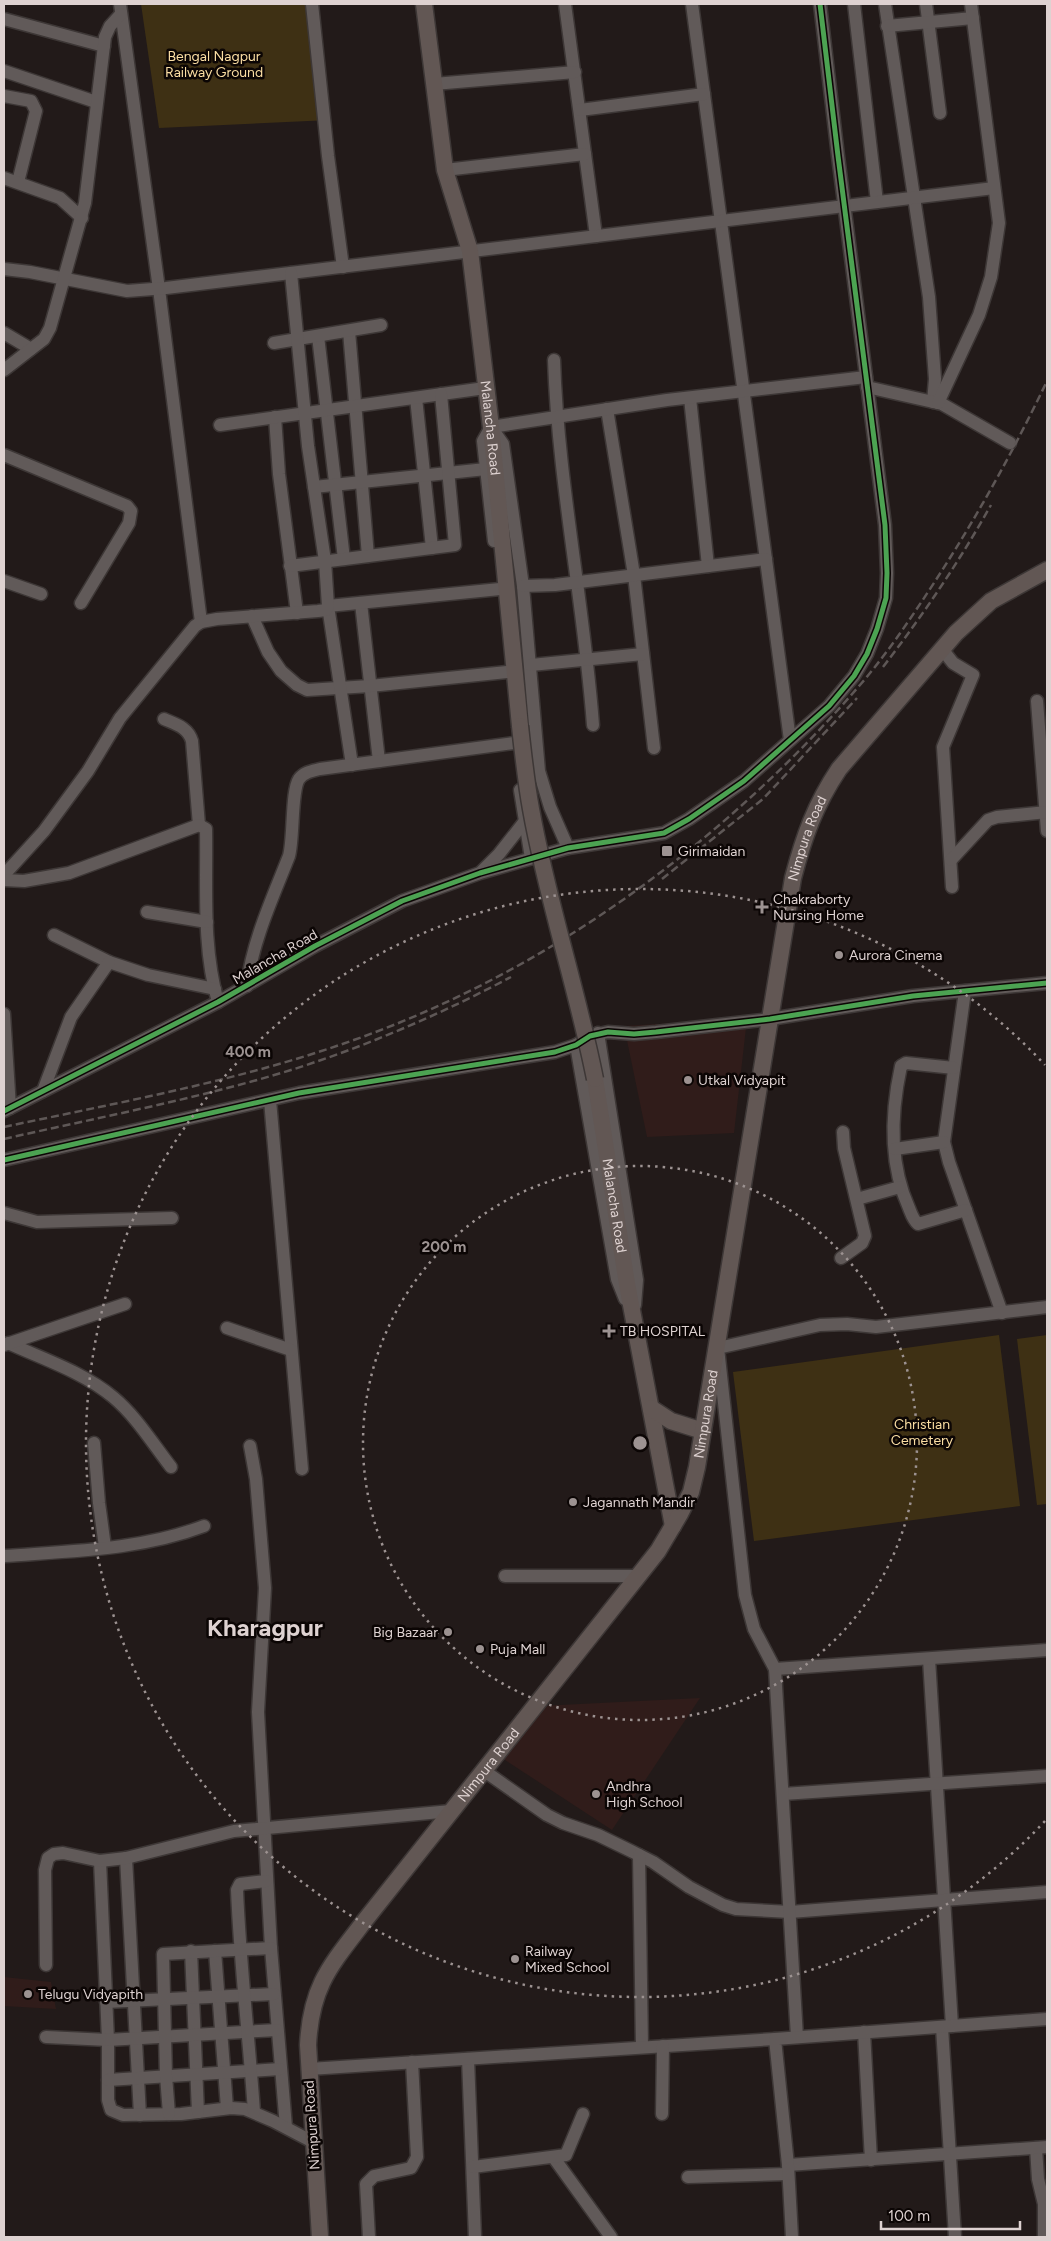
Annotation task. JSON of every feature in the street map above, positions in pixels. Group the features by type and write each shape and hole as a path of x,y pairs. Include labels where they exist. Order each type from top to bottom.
{"main road":[{"name":"Malancha Road","path":"424,4 445,170 470,250 491,428 520,726 532,818 584,1023 595,1079 634,1322 673,1526"},
{"name":"Nimpura Road","path":"320,2237 308,2045 311,2009 316,1993 330,1966 658,1551 690,1492 718,1348 793,878 804,835 824,791 863,739 956,633 991,601 1047,570"},
{"path":"650,1408 671,1422 703,1431"}],"street":[{"path":"312,4 328,156 343,267"},
{"path":"566,4 596,236"},
{"path":"692,4 790,740"},
{"name":"Malancha Road","path":"7,1109 218,1002 315,946 402,901 480,873 568,848 664,833 690,819 744,781 829,706 854,676 868,654 886,598 885,525 820,4"},
{"path":"854,4 877,202"},
{"path":"884,4 929,297 936,402"},
{"path":"926,4 940,113"},
{"path":"936,402 979,314 991,277 999,223 971,4"},
{"path":"4,370 47,336 82,218 106,30 121,9"},
{"path":"121,9 201,622"},
{"path":"887,26 972,18"},
{"path":"4,19 104,46"},
{"path":"4,71 96,102"},
{"path":"434,84 575,72"},
{"path":"580,110 704,94"},
{"path":"4,96 31,101 36,111 18,182"},
{"path":"445,170 586,154"},
{"path":"4,178 60,198 82,218"},
{"path":"4,269 127,290 159,289 994,188"},
{"path":"291,273 305,413 325,561 328,606 352,764"},
{"path":"274,343 381,325"},
{"path":"349,331 368,556"},
{"path":"4,333 31,349"},
{"path":"318,336 337,484 344,559"},
{"path":"554,360 556,417 588,659 593,725"},
{"path":"531,858 514,743 500,589 483,441 491,428 690,398 866,382 936,402 1010,443"},
{"path":"220,424 485,388"},
{"path":"290,566 456,546 441,394"},
{"path":"416,398 432,548"},
{"path":"690,398 708,566"},
{"path":"607,409 634,575 654,748"},
{"path":"275,418 290,566 297,613"},
{"path":"491,428 503,444 523,586 539,771 550,807 568,848"},
{"path":"4,455 127,506 131,510 129,523 81,603"},
{"path":"314,487 486,469"},
{"path":"523,586 578,582 766,559"},
{"path":"4,581 41,594"},
{"path":"4,875 50,823 88,772 120,718 180,643 201,622 326,610 328,606 500,589"},
{"path":"360,603 378,761"},
{"path":"252,616 268,652 281,670 297,685 312,691 507,672"},
{"path":"942,649 953,663 970,671 974,678 944,747 952,887"},
{"path":"531,665 643,654"},
{"path":"1037,702 1047,831"},
{"path":"164,719 190,734 199,825"},
{"path":"247,986 251,963 291,851 298,780 308,772 352,764 514,743"},
{"path":"951,860 988,820 997,817 1047,812"},
{"path":"480,873 499,854 525,821"},
{"path":"4,880 24,881 69,873 199,825"},
{"path":"199,825 206,829 207,922 218,1002"},
{"path":"147,912 207,922"},
{"path":"54,936 108,962 148,975 215,990"},
{"path":"43,1091 71,1017 108,962"},
{"path":"4,1160 299,1093 555,1052 576,1045 598,1033 656,1032 770,1019 914,996 1047,983"},
{"path":"965,991 944,1142 1002,1312"},
{"path":"4,1014 7,1109"},
{"path":"598,1033 637,1280 634,1322"},
{"path":"576,1045 617,1279 634,1322"},
{"path":"954,1068 902,1064 894,1104 896,1149 900,1188 918,1224 966,1210"},
{"path":"270,1100 302,1469"},
{"path":"841,1258 862,1243 865,1236 844,1148 843,1132"},
{"path":"896,1149 944,1142"},
{"path":"857,1199 900,1188"},
{"path":"4,1213 37,1222 92,1222 172,1218"},
{"path":"6,1344 125,1304"},
{"path":"797,2037 775,1669 754,1629 745,1595 718,1348 820,1325 847,1324 876,1327 1047,1306"},
{"path":"227,1328 292,1350"},
{"path":"6,1344 75,1373 113,1397 130,1413 171,1468"},
{"path":"94,1443 105,1547"},
{"path":"250,1446 256,1479 262,1537 266,1603 258,1712 266,1881 286,2127"},
{"path":"4,1556 158,1541 204,1526"},
{"path":"505,1576 638,1576"},
{"path":"775,1669 1047,1650"},
{"path":"929,1659 944,1900 950,2155 955,2237"},
{"path":"483,1770 547,1815 639,1854 722,1905 746,1911 790,1912 1047,1892"},
{"path":"783,1794 1047,1776"},
{"path":"46,1965 45,1862 54,1854 63,1853 100,1861 126,1858 234,1831 451,1811"},
{"path":"639,1854 642,2047"},
{"path":"126,1858 136,2078 140,2115"},
{"path":"100,1861 108,2040 108,2100 111,2110 123,2115 140,2115 198,2112 227,2108 245,2109 286,2127 313,2142"},
{"path":"254,2112 239,1950 238,1886 243,1883 266,1881"},
{"path":"169,2114 164,2037 163,1954 271,1948"},
{"path":"191,1951 193,2035 198,2112"},
{"path":"215,1951 227,2108"},
{"path":"106,2002 274,1994"},
{"path":"309,2069 1047,2019"},
{"path":"46,2037 108,2040 277,2030"},
{"path":"864,2032 871,2160"},
{"path":"776,2038 792,2237"},
{"path":"662,2114 663,2046"},
{"path":"468,2059 475,2237"},
{"path":"369,2237 366,2184 374,2176 411,2168 417,2157 412,2062"},
{"path":"108,2080 280,2069"},
{"path":"473,2168 566,2155 583,2114"},
{"path":"688,2177 871,2160 1042,2148 1038,2179 1044,2204 1044,2237"},
{"path":"554,2158 611,2237"}],"shaded area":[{"name":"Utkal Vidyapit","path":"747,1019 734,1133 647,1137 624,1026"},
{"name":"Andhra High School","path":"700,1698 612,1830 502,1758 540,1706"},
{"name":"Telugu Vidyapith","path":"4,1977 51,1982 56,2009 4,2006"}],"green space":[{"name":"Bengal Nagpur Railway Ground","path":"141,4 319,4 330,120 159,128"},
{"name":"Christian Cemetery","path":"999,1335 1020,1506 754,1541 733,1372"},
{"path":"1047,1335 1047,1504 1037,1505 1017,1339"}],"railway":[{"path":"4,1127 222,1079 266,1068 351,1041 424,1012 495,978 563,939 628,896 691,848 751,797 807,743 869,674 912,616 961,541 1006,462 1047,381"},
{"path":"883,667 940,588 991,505"},
{"path":"662,879 763,799 857,698"},
{"path":"4,1139 184,1099 291,1070 348,1051 403,1028 458,1004 511,977"}],"cycle path":[{"path":"4,1111 218,1002 315,946 402,901 480,873 568,848 664,833 689,819 744,781 829,706 854,676 867,654 886,598 885,525 820,4"},
{"path":"4,1160 299,1093 555,1052 576,1045 590,1036 608,1032 634,1034 656,1032 770,1019 913,996 1047,983"}],"place":[{"name":"Girimaidan","path":"667,851"},
{"name":"Chakraborty Nursing Home","path":"762,907"},
{"name":"Aurora Cinema","path":"839,955"},
{"name":"Utkal Vidyapit","path":"688,1080"},
{"name":"TB HOSPITAL","path":"609,1331"},
{"name":"Jagannath Mandir","path":"573,1502"},
{"name":"Big Bazaar","path":"448,1632"},
{"name":"Puja Mall","path":"480,1649"},
{"name":"Andhra High School","path":"596,1794"},
{"name":"Railway Mixed School","path":"515,1959"},
{"name":"Telugu Vidyapith","path":"28,1994"}],"district":[{"name":"Kharagpur","path":"265,1627"}]}
